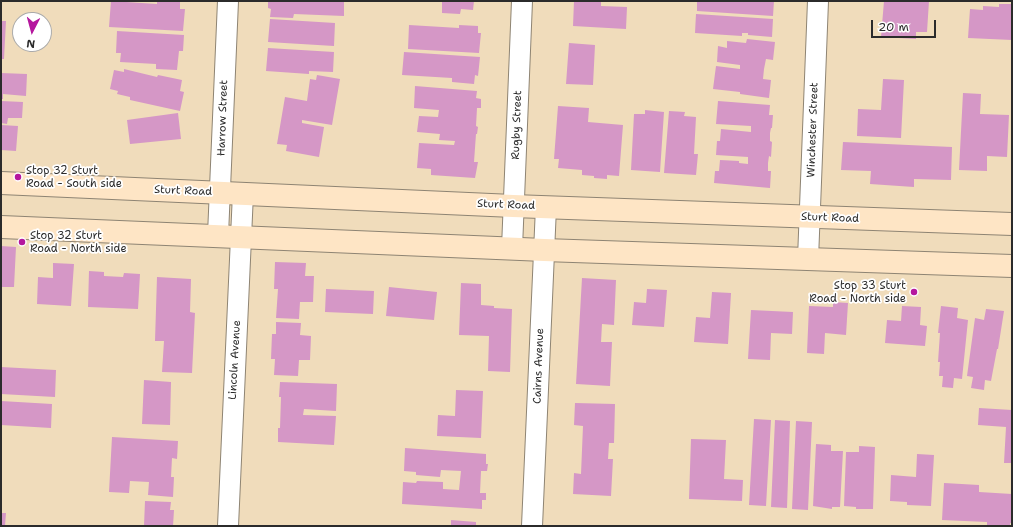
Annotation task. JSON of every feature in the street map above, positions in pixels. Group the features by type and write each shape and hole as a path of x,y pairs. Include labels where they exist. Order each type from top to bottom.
{"main road":[{"name":"Sturt Road","path":"1,183 513,206 1012,224"},
{"path":"1,227 544,250 1012,266"}],"street":[{"name":"Harrow Street","path":"218,236 228,1"},
{"name":"Rugby Street","path":"512,248 522,1"},
{"name":"Winchester Street","path":"808,258 818,1"},
{"name":"Lincoln Avenue","path":"228,526 243,193"},
{"name":"Cairns Avenue","path":"532,526 546,207"}],"building":[{"path":"111,1 157,4 157,1 180,1 180,9 185,9 183,31 109,27"},
{"path":"268,1 344,2 344,16 294,14 293,18 270,17 271,9 268,8"},
{"path":"442,1 474,1 473,10 461,9 460,14 442,13"},
{"path":"574,1 601,1 601,6 627,7 626,29 573,26"},
{"path":"697,1 774,1 773,16 697,11"},
{"path":"884,1 929,1 927,32 916,32 916,39 881,37"},
{"path":"999,4 1012,4 1012,40 968,38 970,9 983,10 983,6 999,7"},
{"path":"696,14 773,19 772,37 748,35 748,33 742,33 742,36 695,33"},
{"path":"270,19 335,23 334,46 268,42"},
{"path":"1,21 6,21 4,59 1,59"},
{"path":"409,25 459,28 459,25 478,26 478,33 481,33 479,53 408,49"},
{"path":"117,31 184,35 183,51 179,51 177,70 156,69 156,64 120,62 121,53 116,53"},
{"path":"747,39 775,42 773,60 766,59 764,69 763,79 771,80 769,98 740,94 740,92 713,89 716,66 740,69 740,65 717,62 718,46 727,48 727,41 746,43"},
{"path":"569,43 595,45 593,85 566,84"},
{"path":"268,48 334,52 333,72 309,71 309,74 266,71"},
{"path":"404,52 480,57 478,76 475,75 474,84 452,82 452,78 402,75"},
{"path":"124,69 157,77 158,75 182,80 180,91 184,92 180,111 130,100 130,97 117,94 118,91 110,89 114,70 124,72"},
{"path":"1,73 27,74 26,96 3,94 3,99 1,99"},
{"path":"317,75 340,79 332,125 302,120 302,123 324,127 319,157 286,151 287,145 277,144 285,97 307,101 310,79 316,80"},
{"path":"883,79 904,80 901,138 857,136 858,109 881,110"},
{"path":"415,86 477,91 476,98 481,99 481,108 477,108 476,126 478,127 474,162 478,162 475,178 431,175 431,169 417,168 419,143 454,145 455,141 439,140 440,134 417,132 419,116 438,117 439,110 414,108"},
{"path":"963,93 981,94 980,114 1009,115 1007,157 987,156 987,171 959,170"},
{"path":"1,101 23,102 22,118 8,118 7,124 1,123"},
{"path":"718,101 770,105 769,115 773,115 770,133 770,141 772,142 771,157 769,156 768,163 768,171 771,171 770,188 714,183 715,171 719,171 720,160 739,161 739,163 748,164 748,157 716,155 717,141 720,141 721,129 751,132 751,126 716,124"},
{"path":"558,106 589,108 588,122 623,125 619,176 607,175 607,179 594,178 594,176 582,175 582,170 558,168 559,159 554,159"},
{"path":"645,110 664,112 660,172 631,170 634,114 645,114"},
{"path":"669,111 685,112 684,116 696,117 694,154 698,154 696,175 664,173"},
{"path":"178,113 181,139 130,144 127,120"},
{"path":"1,125 18,126 16,151 1,150"},
{"path":"843,142 952,147 951,180 914,179 914,187 870,184 871,171 841,170"},
{"path":"1,246 16,247 14,287 1,287"},
{"path":"275,262 306,263 305,276 314,276 313,302 300,302 299,319 276,318 278,289 274,289"},
{"path":"53,263 74,264 71,306 37,304 38,277 53,278"},
{"path":"89,271 104,272 104,276 123,277 124,273 140,274 138,309 88,307"},
{"path":"157,277 191,279 190,312 195,313 192,373 162,372 164,341 155,341"},
{"path":"582,278 616,280 614,325 602,324 601,342 612,342 610,386 576,384"},
{"path":"461,283 481,284 481,305 494,306 494,308 512,309 510,372 488,371 489,336 459,335"},
{"path":"389,287 437,292 434,320 386,316"},
{"path":"326,289 374,291 373,314 325,312"},
{"path":"647,289 667,290 664,327 632,325 634,302 646,303"},
{"path":"712,292 731,293 728,344 694,342 696,317 710,318"},
{"path":"833,302 848,303 846,335 825,333 824,354 807,353 809,306 833,307"},
{"path":"902,306 921,307 920,325 927,326 925,346 885,343 887,320 901,321"},
{"path":"941,306 958,308 957,318 968,320 962,379 954,378 953,388 942,387 943,376 939,376 940,362 938,362 940,333 938,333"},
{"path":"986,309 1004,311 991,381 985,380 984,390 971,388 973,377 967,376 975,318 984,320"},
{"path":"751,310 793,312 792,334 771,333 770,360 748,359"},
{"path":"276,322 301,323 300,335 311,336 310,360 299,360 298,376 274,375 275,359 271,359 272,334 276,334"},
{"path":"1,367 56,370 55,397 1,394"},
{"path":"144,380 171,382 170,425 142,424"},
{"path":"280,382 337,384 336,411 304,409 303,415 336,416 334,445 278,442 278,428 280,428"},
{"path":"456,390 483,391 481,438 437,436 438,415 455,416"},
{"path":"1,401 52,404 51,428 1,425"},
{"path":"575,403 615,404 614,443 609,443 608,459 613,459 611,496 573,494 574,473 581,474 583,426 574,425"},
{"path":"979,408 1012,410 1012,463 1004,463 1006,427 978,425"},
{"path":"754,419 771,420 766,506 749,505"},
{"path":"775,420 790,421 787,508 771,507"},
{"path":"796,421 812,422 808,510 792,509"},
{"path":"112,437 178,441 177,459 172,458 171,477 174,477 173,497 148,495 149,482 130,481 129,493 109,492"},
{"path":"691,439 726,440 724,479 743,480 742,501 689,499"},
{"path":"816,444 831,445 831,451 843,451 840,507 832,507 832,509 813,506"},
{"path":"859,446 875,447 873,509 856,509 856,507 844,506 846,452 859,452"},
{"path":"405,448 486,454 486,464 488,464 487,471 481,471 480,493 486,493 486,500 482,500 482,509 402,504 403,482 443,482 443,489 459,490 461,471 441,470 440,477 416,475 416,472 404,471"},
{"path":"917,454 934,455 931,506 907,505 907,502 890,501 891,475 916,477"},
{"path":"944,483 979,485 979,492 1012,494 1012,523 1010,523 1010,526 987,526 987,522 942,520"},
{"path":"145,501 171,502 170,510 174,510 173,526 144,526"},
{"path":"1,513 6,513 5,526 1,526"},
{"path":"451,520 476,522 476,526 451,526"}],"place":[{"name":"Stop 32 Sturt Road - South side","path":"18,177"},
{"name":"Stop 32 Sturt Road - North side","path":"22,242"},
{"name":"Stop 33 Sturt Road - North side","path":"914,292"}]}
